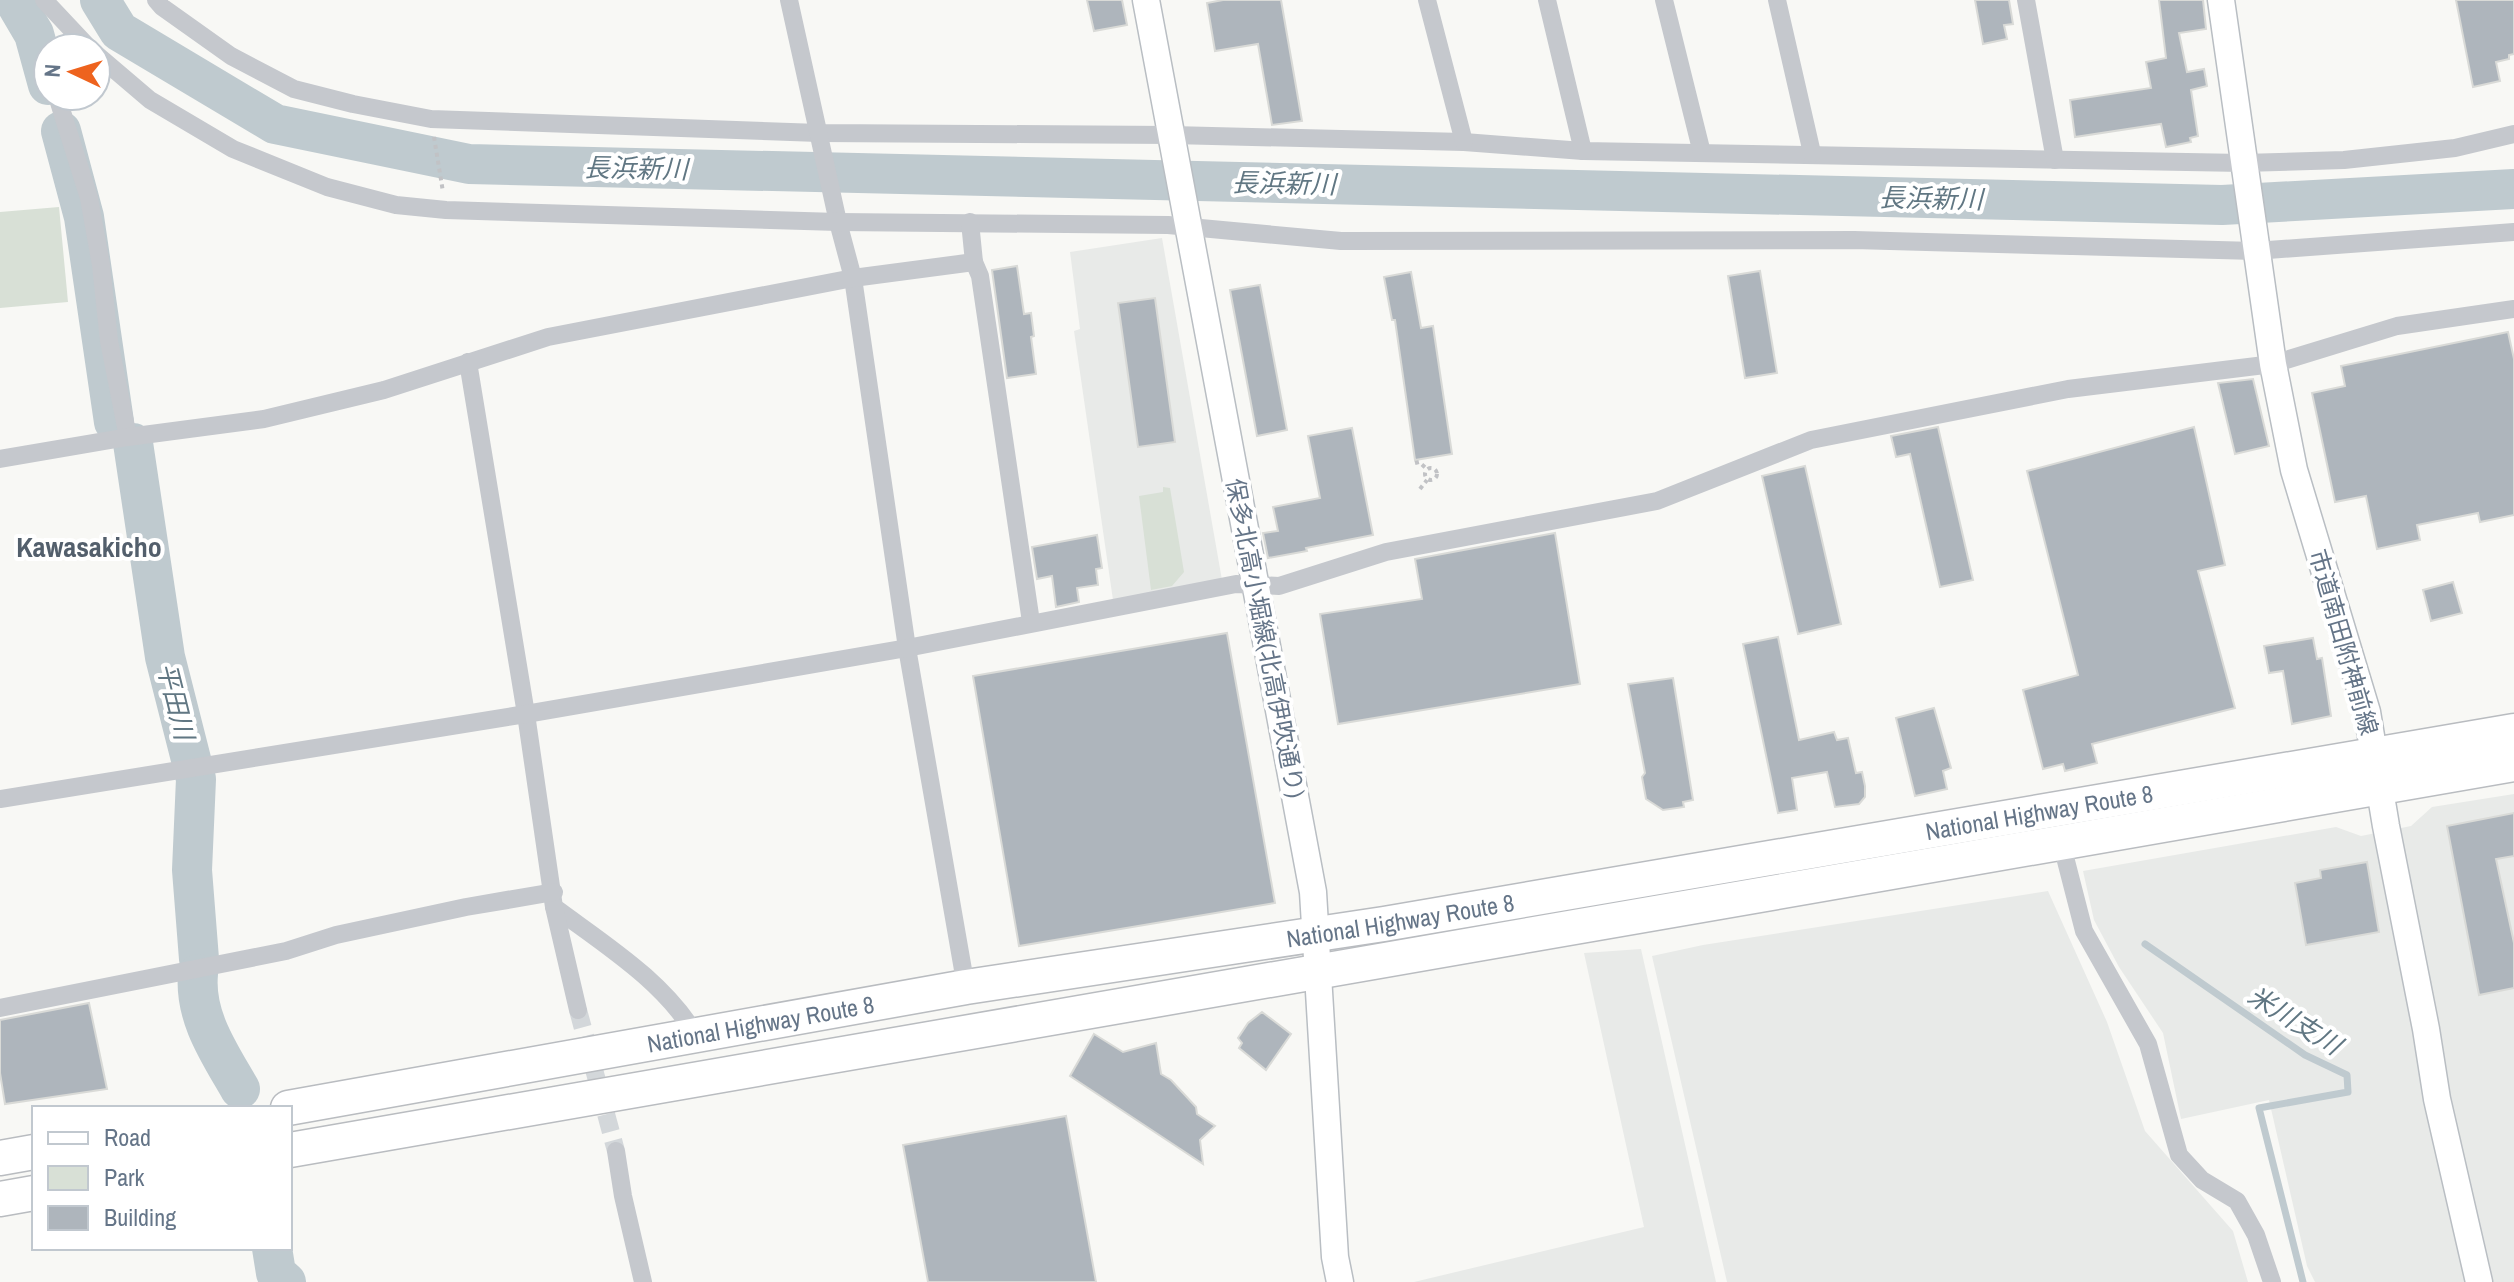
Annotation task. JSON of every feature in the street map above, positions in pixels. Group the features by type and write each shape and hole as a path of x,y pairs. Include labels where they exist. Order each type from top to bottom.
{"highway":[{"name":"National Highway Route 8","path":"292,1150 2065,842 2378,771 2514,731"},
{"name":"National Highway Route 8","path":"292,1107 966,987 1266,943 1315,932 2378,771 2514,764"},
{"path":"0,1158 32,1152"},
{"path":"0,1199 32,1193"}],"street":[{"path":"44,0 73,32"},
{"path":"156,0 231,56 294,89 431,119 820,138 1173,143 1464,142 1583,151 2243,163 2344,160 2455,148 2514,134"},
{"path":"789,0 853,278 907,648 966,987"},
{"name":"保多北高小堀線(北高伊吹通り)","path":"1146,0 1313,892 1335,1257 1340,1282"},
{"path":"1427,0 1464,142"},
{"path":"1547,0 1583,151"},
{"path":"1664,0 1702,153"},
{"path":"1777,0 1812,153"},
{"path":"2026,0 2055,160"},
{"name":"市道南田附神前線","path":"2221,0 2255,251 2294,470 2367,712 2437,1099 2479,1282"},
{"path":"112,69 150,100 233,149 327,187 396,205 446,210 970,222 1188,223 1341,241 1854,240 2255,251 2514,232"},
{"path":"62,112 89,198 101,265 109,341 128,437"},
{"path":"970,222 1031,622"},
{"path":"0,459 128,437 264,419 384,390 548,337 853,278 974,262"},
{"path":"0,799 526,714 907,648 1236,584 1279,586 1386,552 1657,501 1811,440 2068,389 2273,364 2397,326 2514,309"},
{"path":"468,362 554,900 578,1010"},
{"path":"2065,842 2066,861 2084,931 2148,1044 2179,1155 2202,1180 2237,1201 2256,1235 2272,1282"},
{"path":"0,1008 286,951 336,935 466,907 554,900 684,1014 697,1037"},
{"path":"616,1151 643,1282"}],"path":[{"path":"433,128 445,201"},
{"path":"1415,463 1432,468 1437,474 1433,480 1427,480"},
{"path":"1427,469 1427,480"},
{"path":"1420,489 1427,480"}],"shaded area":[{"path":"1162,238 1222,580 1113,600 1074,331 1080,329 1070,252"},
{"path":"2514,794 2514,1282 2315,1282 2307,1266 2269,1100 2181,1119 2163,1033 2119,967 2094,920 2083,871 2336,827 2361,836 2411,826 2432,807"},
{"path":"2048,891 2107,1022 2145,1131 2233,1231 2248,1282 1727,1282 1652,956 1703,945"},
{"path":"1641,949 1716,1282 1414,1282 1644,1227 1584,953"}],"green space":[{"path":"59,207 68,302 0,308 0,212"},
{"path":"1163,487 1170,488 1184,572 1172,586 1151,590 1139,496 1163,492"}],"building":[{"path":"1087,0 1122,0 1127,25 1094,31"},
{"path":"1281,0 1302,121 1272,125 1258,44 1215,51 1207,3"},
{"path":"1975,0 2009,0 2013,24 2004,25 2007,39 1983,44"},
{"path":"2159,0 2203,0 2206,29 2179,33 2187,72 2204,69 2207,86 2191,90 2198,136 2190,138 2191,142 2166,147 2161,124 2075,137 2070,100 2151,88 2146,62 2166,58"},
{"path":"2456,0 2514,0 2514,54 2509,55 2509,59 2496,62 2500,81 2473,87"},
{"path":"1017,266 1024,314 1031,313 1036,374 1007,378 992,270"},
{"path":"1760,271 1777,373 1745,378 1728,276"},
{"path":"1411,272 1421,328 1433,326 1452,454 1415,460 1395,320 1392,320 1384,277"},
{"path":"1260,285 1287,430 1257,436 1230,290"},
{"path":"1155,298 1175,442 1138,447 1118,303"},
{"path":"2508,332 2514,359 2514,515 2480,522 2478,513 2417,525 2420,540 2377,549 2366,496 2335,502 2312,393 2345,386 2341,366"},
{"path":"2253,379 2269,446 2235,454 2218,383"},
{"path":"1938,427 1973,580 1940,587 1910,454 1896,457 1891,436"},
{"path":"2194,427 2225,565 2198,571 2235,708 2092,744 2097,763 2065,771 2063,764 2043,769 2023,690 2078,675 2027,471"},
{"path":"1352,428 1373,535 1268,558 1263,533 1278,531 1273,507 1320,498 1308,436"},
{"path":"1805,466 1841,624 1798,634 1762,476"},
{"path":"1555,533 1580,684 1338,724 1320,614 1422,599 1415,559"},
{"path":"1097,535 1102,568 1096,569 1098,585 1077,588 1079,602 1056,607 1052,576 1037,579 1032,547"},
{"path":"2453,582 2462,613 2431,621 2423,590"},
{"path":"1227,633 1275,903 1019,946 973,676"},
{"path":"1778,637 1799,740 1834,732 1837,740 1848,738 1856,773 1862,772 1865,786 1865,797 1859,804 1835,807 1827,772 1792,778 1797,810 1778,813 1743,644"},
{"path":"2313,638 2317,659 2322,658 2331,716 2292,724 2283,671 2269,673 2264,646"},
{"path":"1673,678 1693,800 1683,802 1684,807 1663,810 1646,799 1642,777 1645,773 1628,684"},
{"path":"1934,708 1951,768 1943,771 1947,789 1915,796 1896,718"},
{"path":"2514,813 2514,856 2496,859 2514,943 2514,988 2479,995 2447,826"},
{"path":"2367,862 2379,932 2306,945 2295,883 2321,878 2320,870"},
{"path":"89,1003 107,1089 5,1104 0,1073 0,1020"},
{"path":"1262,1012 1291,1034 1266,1070 1239,1048 1242,1043 1238,1038 1248,1023"},
{"path":"1094,1034 1123,1052 1156,1043 1161,1074 1171,1080 1196,1107 1197,1114 1215,1126 1200,1140 1203,1164 1070,1076"},
{"path":"1066,1116 1096,1282 928,1282 903,1145"}],"waterway":[{"name":"平田川","path":"14,0 33,32"},
{"name":"長浜新川","path":"100,0 119,31 275,124 469,164 2222,205 2514,189"},
{"name":"平田川","path":"61,131 84,217 114,422"},
{"name":"平田川","path":"133,443 165,657 196,779 192,870 199,959"},
{"name":"米川支川","path":"2145,944 2305,1055 2347,1075 2348,1092 2259,1108 2303,1282"},
{"name":"平田川","path":"198,974 204,1020 240,1089"},
{"path":"272,1250 276,1273 286,1282"}],"tunnel":[{"path":"578,1010 616,1151"}],"district":[{"name":"Kawasakicho","path":"89,547"}]}
